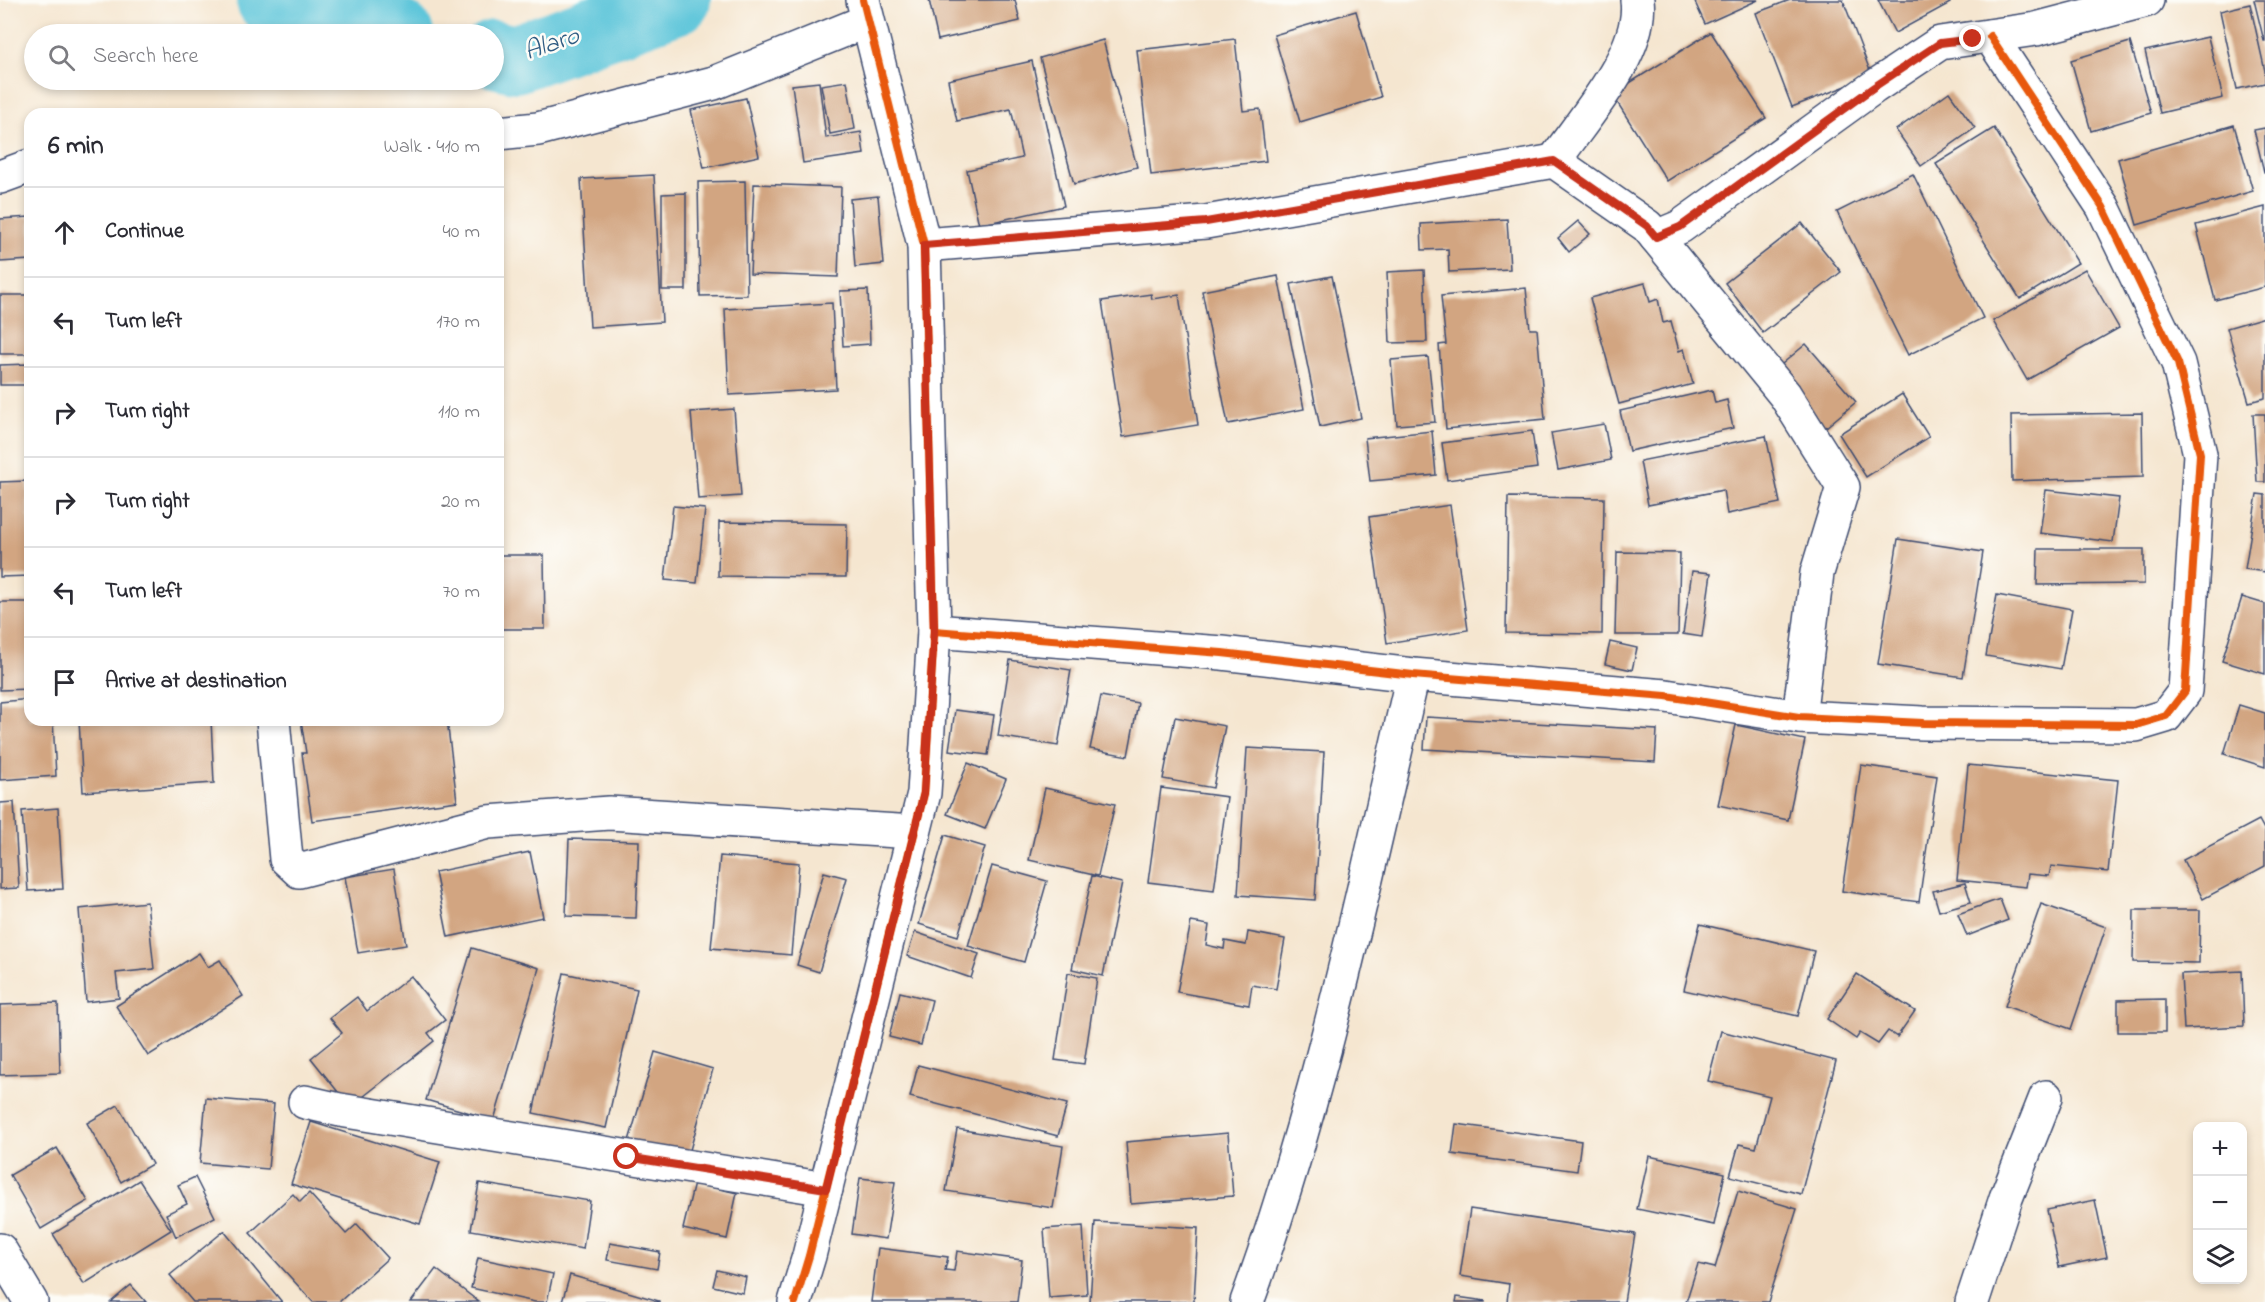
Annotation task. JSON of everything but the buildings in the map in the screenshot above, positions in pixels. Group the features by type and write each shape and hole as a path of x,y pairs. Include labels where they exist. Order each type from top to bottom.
{"street":[{"path":"1554,161 1618,68 1633,38 1637,0"},
{"path":"1656,237 1680,227 1874,87 1940,43 2036,29 2147,0"},
{"path":"504,132 538,129 714,82 865,11 924,245 934,631 924,793 826,1189 795,1302"},
{"path":"934,631 1222,653 1413,675 1666,696 1799,717 1923,723 2136,725 2166,716 2185,691 2200,454 2178,363 2103,207 1990,36"},
{"path":"924,245 1206,222 1554,161 1647,226 1785,395 1843,488 1816,573 1799,717"},
{"path":"0,177 24,168"},
{"path":"1247,1302 1265,1253 1328,1040 1413,675"},
{"path":"274,726 286,860 298,872 488,822 609,813 914,832"},
{"path":"1972,1302 2006,1198 2046,1097"},
{"path":"305,1102 363,1114 826,1189"},
{"path":"0,1250 31,1302"}],"waterway":[{"name":"Alaro","path":"270,0 300,13 352,24"},
{"name":"Alaro","path":"504,56 515,59 677,0"}],"cycle path":[{"path":"795,1302 809,1256 924,793 934,631 924,245 863,0"},
{"path":"934,631 1222,653 1413,675 1666,696 1799,717 1923,723 2136,725 2166,716 2185,691 2200,454 2178,363 2103,207 1990,36"}],"route":[{"path":"627,1157 826,1189 924,793 934,631 924,245 1054,232 1206,222 1554,161 1647,226 1656,237 1680,227 1874,87 1940,43 1973,39"}]}
